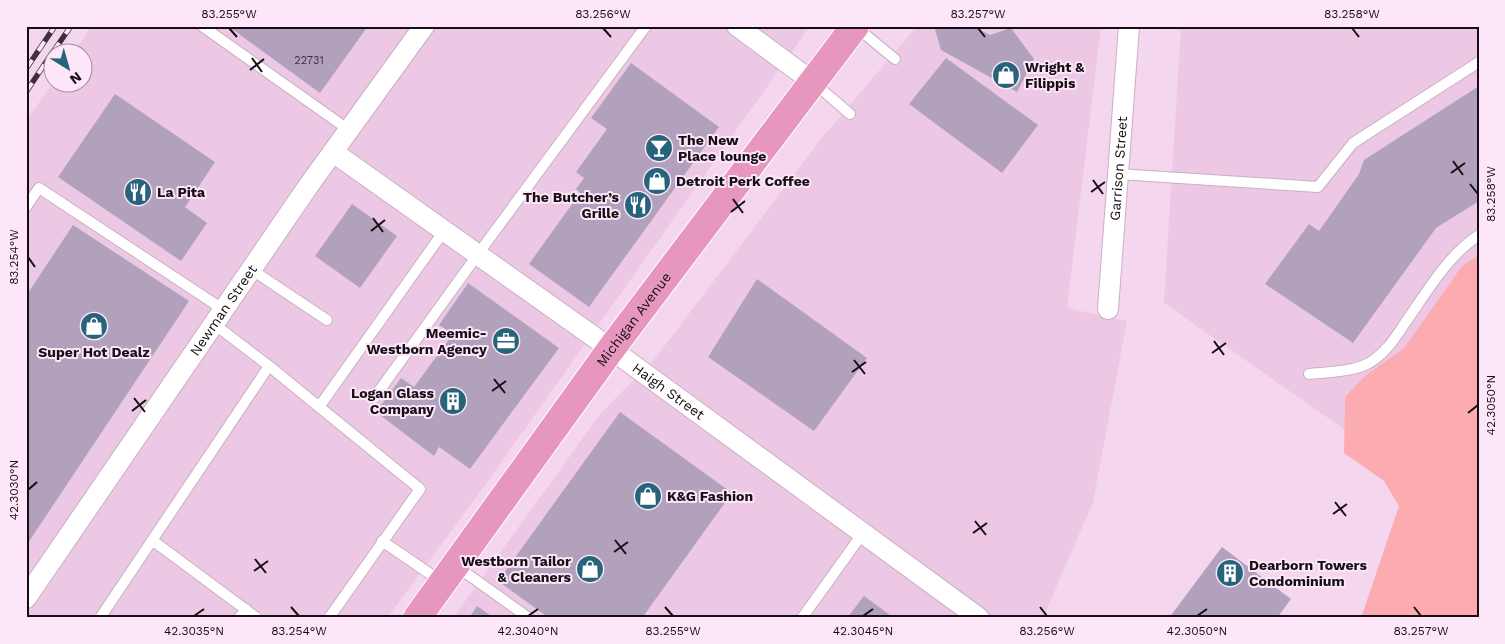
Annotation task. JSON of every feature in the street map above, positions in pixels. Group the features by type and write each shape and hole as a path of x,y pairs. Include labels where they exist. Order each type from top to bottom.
{"main road":[{"name":"Michigan Avenue","path":"417,618 611,349 855,26"}],"street":[{"name":"Newman Street","path":"26,598 332,152 424,26"},
{"path":"737,26 813,82"},
{"name":"Garrison Street","path":"1108,309 1129,26"},
{"name":"Haigh Street","path":"332,152 611,349 979,618"}],"lane":[{"path":"202,26 349,130"},
{"path":"374,398 646,26"},
{"path":"855,26 895,59"},
{"path":"1118,174 1318,187 1353,143 1479,62"},
{"path":"813,82 850,114"},
{"path":"26,207 39,188 219,317 269,366 420,488 329,618"},
{"path":"319,407 444,231"},
{"path":"1309,374 1350,369 1368,363 1386,350 1447,263 1471,240 1479,235"},
{"path":"252,270 327,320"},
{"path":"100,618 269,366"},
{"path":"802,618 863,533"},
{"path":"152,540 242,614 257,618"},
{"path":"382,541 449,574 529,618"}],"shaded area":[{"path":"92,26 810,26 481,491 387,618 26,618 26,121 47,92 92,92 92,42 81,42"},
{"path":"917,26 1101,26 1067,308 1127,321 1093,502 1043,618 453,618 601,413 657,356 820,140"},
{"path":"1181,26 1479,26 1479,267 1355,437 1164,303"},
{"path":"1479,255 1479,618 1361,618 1399,506 1384,481 1344,453 1345,397 1366,375 1404,348 1462,266"}],"building":[{"path":"228,26 368,26 320,93"},
{"name":"Wright & Filippis","path":"934,26 973,26 990,35 1011,28 1034,59 1017,92 941,50"},
{"path":"946,58 1038,125 1002,173 909,104"},
{"path":"631,63 719,127 589,307 529,264 580,193 576,189 584,178 576,172 607,129 591,118"},
{"path":"1479,86 1479,201 1436,228 1353,343 1265,284 1309,224 1319,231 1359,174 1364,160"},
{"name":"La Pita","path":"115,94 215,162 185,207 207,223 181,261 58,177"},
{"path":"352,204 397,236 360,288 315,256"},
{"path":"73,225 189,301 26,546 26,296"},
{"path":"757,279 867,358 814,431 708,357"},
{"name":"Logan Glass Company","path":"468,283 559,348 470,469 439,447 434,456 376,412 401,378 414,387 453,334 439,325"},
{"path":"620,412 732,493 642,618 549,618 498,581"},
{"name":"Dearborn Towers Condominium","path":"1222,547 1291,599 1277,618 1169,618"},
{"path":"864,596 894,618 847,618"},
{"path":"477,606 494,618 469,618"}],"railway":[{"path":"26,69 55,26"},
{"path":"60,42 71,26"},
{"path":"26,92 42,68"}],"place":[{"name":"Wright & Filippis","path":"1006,75"},
{"name":"The New Place lounge","path":"659,148"},
{"name":"Detroit Perk Coffee","path":"657,181"},
{"name":"La Pita","path":"138,192"},
{"name":"The Butcher’s Grille","path":"638,205"},
{"name":"Super Hot Dealz","path":"94,326"},
{"name":"Meemic- Westborn Agency","path":"506,341"},
{"name":"Logan Glass Company","path":"453,401"},
{"name":"K&G Fashion","path":"648,496"},
{"name":"Westborn Tailor & Cleaners","path":"590,569"},
{"name":"Dearborn Towers Condominium","path":"1230,573"}]}
